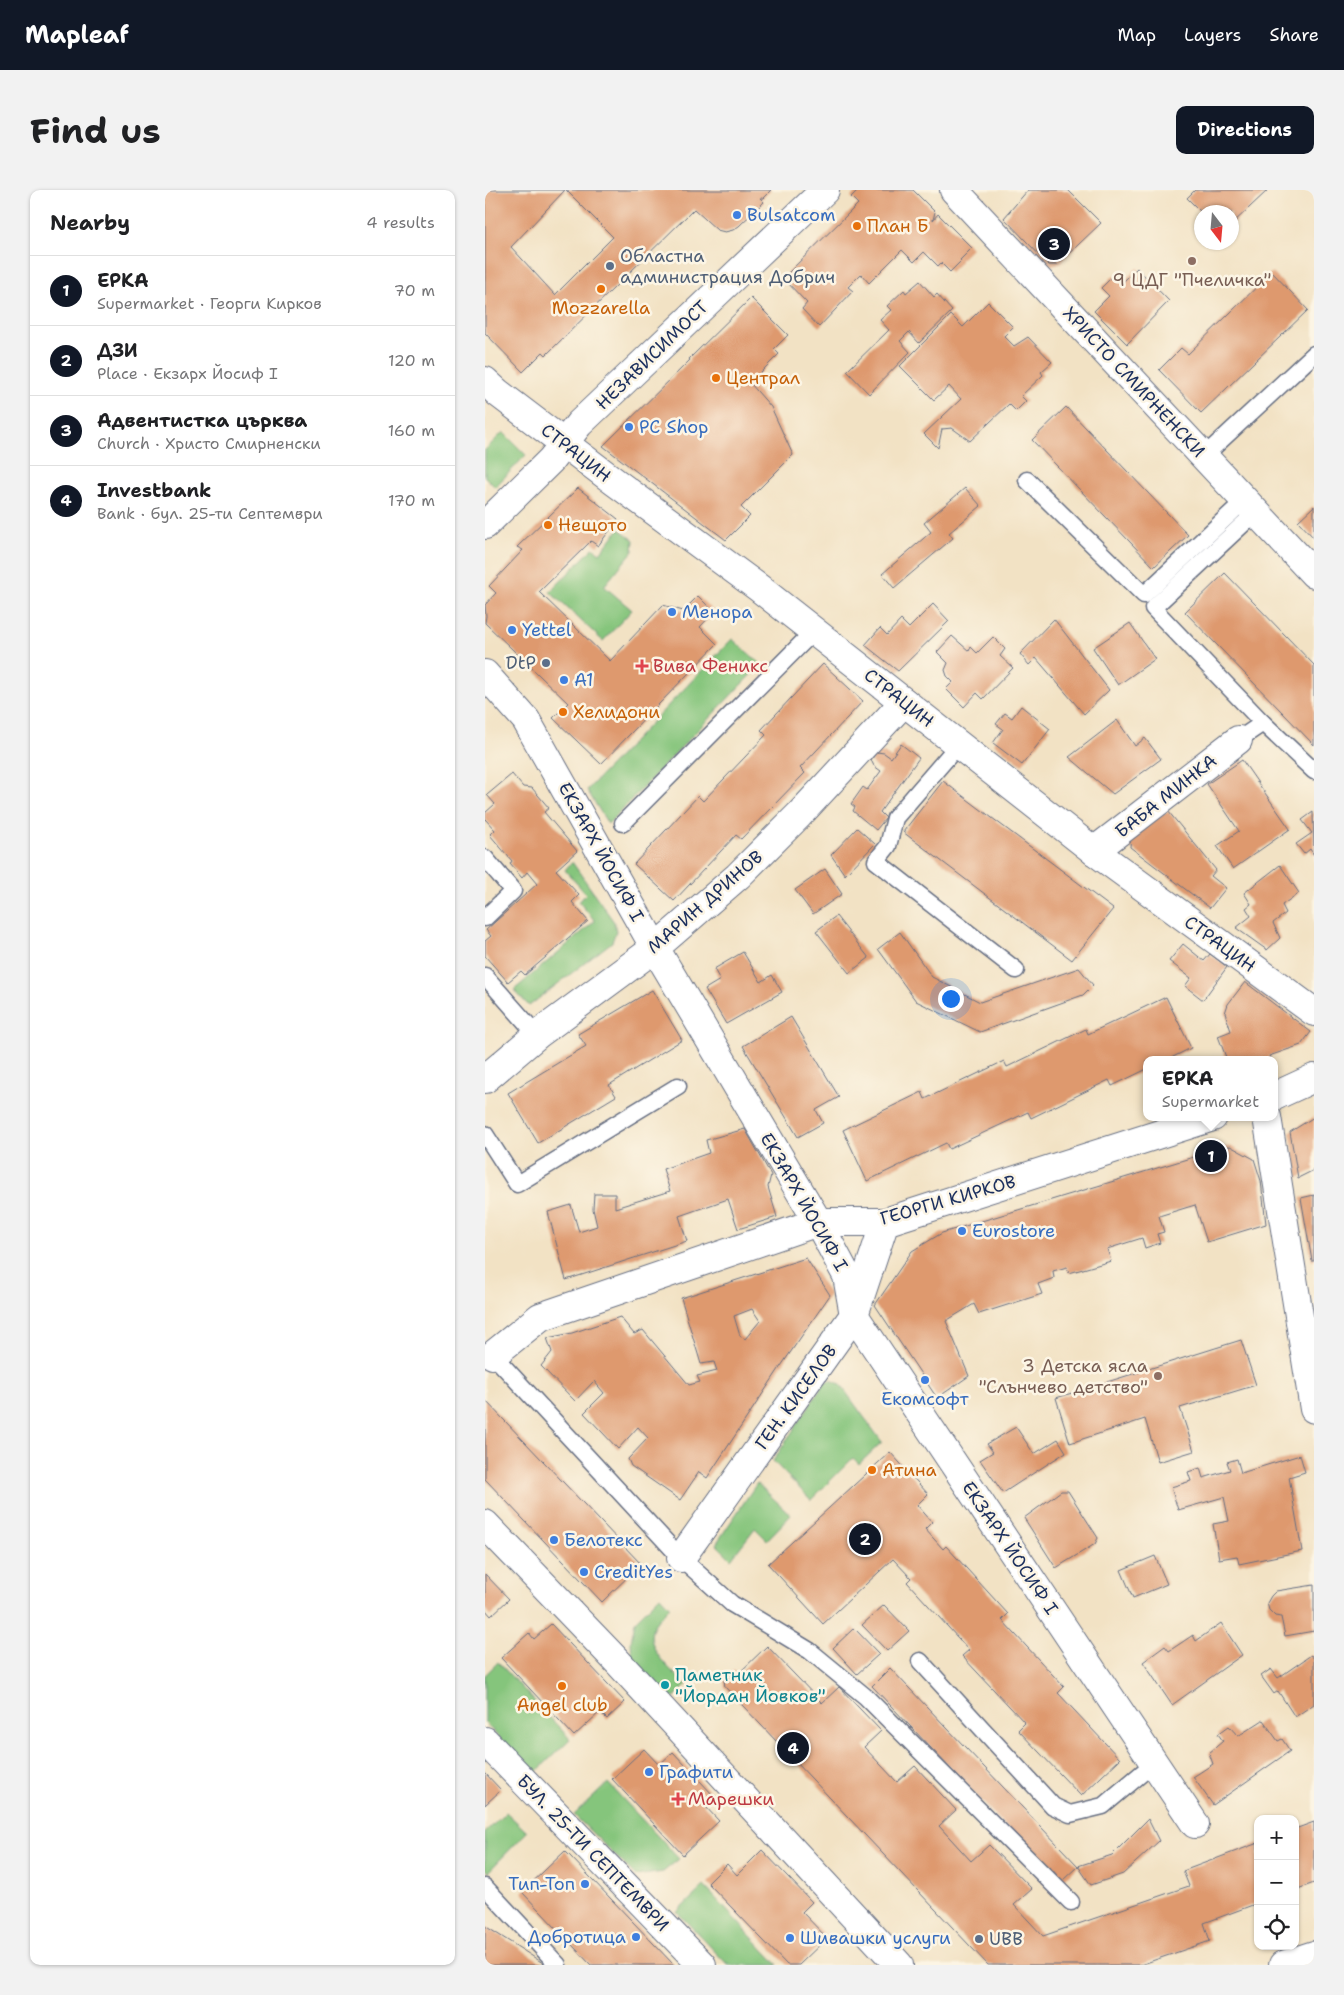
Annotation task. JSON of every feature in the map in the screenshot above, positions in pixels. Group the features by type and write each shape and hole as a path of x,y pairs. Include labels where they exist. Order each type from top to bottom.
{"street":[{"name":"НЕЗАВИСИМОСТ","path":"485,525 565,444 579,424 825,190"},
{"name":"ХРИСТО СМИРНЕНСКИ","path":"954,190 1314,574"},
{"name":"СТРАЦИН","path":"485,381 498,393 615,482 759,588 1094,851 1314,1012"},
{"name":"ЕКЗАРХ ЙОСИФ I","path":"485,674 526,720 655,948 818,1222 847,1276 854,1315 1195,1824"},
{"name":"МАРИН ДРИНОВ","path":"485,1080 537,1035 655,948 738,876 799,815 904,702"},
{"name":"БАБА МИНКА","path":"1094,851 1238,740"},
{"path":"1278,1095 1314,1078"},
{"name":"ГЕОРГИ КИРКОВ","path":"493,1354 540,1317 818,1222 885,1222 1201,1121"},
{"path":"1268,1121 1314,1409"},
{"name":"ГЕН. КИСЕЛОВ","path":"681,1558 854,1315 885,1222"},
{"path":"485,1524 616,1660 899,1965"},
{"name":"БУЛ. 25-ТИ СЕПТЕМВРИ","path":"485,1741 702,1965"},
{"path":"1283,1965 1314,1955"}],"lane":[{"path":"1204,456 1314,354"},
{"path":"1027,480 1144,595 1250,506"},
{"path":"1250,506 1153,608 1263,723 1314,772"},
{"path":"623,823 813,632"},
{"path":"1238,740 1263,723"},
{"path":"959,744 895,818 888,846 877,861 1016,970"},
{"path":"485,858 513,891 485,918"},
{"path":"485,976 537,1035"},
{"path":"485,1134 517,1184 678,1086"},
{"path":"493,1354 681,1558 732,1604 811,1651 866,1697 1071,1902"},
{"path":"920,1661 1053,1806 1070,1814 1103,1806 1153,1763"},
{"path":"485,1887 558,1965"}],"green space":[{"path":"503,432 526,455 495,487 485,477 485,450"},
{"path":"619,529 634,540 633,551 604,586 632,610 603,641 550,592 593,548 600,553"},
{"path":"732,639 761,664 608,824 587,790"},
{"path":"572,862 614,922 616,931 612,942 529,1006 514,990 595,921 579,902 586,894 565,870"},
{"path":"831,1380 840,1384 882,1442 859,1464 853,1458 811,1500 773,1461 825,1382"},
{"path":"757,1483 791,1515 767,1540 755,1528 731,1559 716,1544"},
{"path":"660,1596 670,1607 654,1625 651,1634 652,1642 660,1658 687,1685 667,1704 632,1659 631,1642 635,1621"},
{"path":"498,1662 570,1739 534,1774 485,1723 485,1675"},
{"path":"608,1783 679,1859 663,1872 636,1876 574,1815"},
{"path":"506,1812 527,1832 488,1872 485,1869 485,1833"},
{"path":"704,1886 778,1965 728,1965 677,1912"}],"building":[{"path":"485,190 565,190 511,247 555,295 613,237 566,190 771,190 763,198 760,198 764,202 739,226 725,232 717,230 694,209 546,355 543,352 523,372 485,333"},
{"path":"858,190 913,190 935,212 933,220 938,214 972,248 950,272 941,263 938,266 924,252 914,262 902,250 869,283 861,274 848,287 853,291 819,327 802,309 807,303 783,278 858,204 851,197"},
{"path":"1028,190 1068,190 1101,223 1057,265 1049,265 1004,218"},
{"path":"1195,190 1268,190 1239,217 1239,205 1194,205 1187,198"},
{"path":"1137,268 1169,301 1127,344 1094,311 1109,296 1101,288 1114,275 1122,283"},
{"path":"1272,272 1308,310 1201,413 1159,370 1181,348 1188,354"},
{"path":"920,281 934,297 937,294 952,311 919,343 909,332 900,341 910,352 869,394 847,371 889,330 880,320 891,310 887,306 904,290 906,293"},
{"path":"751,298 788,335 774,349 779,354 750,383 771,407 793,455 741,507 750,516 726,540 603,446"},
{"path":"988,302 1013,327 1004,336 1014,346 1028,337 1052,362 1041,372 1043,375 1021,396 1026,401 1016,411 1009,404 970,441 952,428 942,429 938,448 924,434 961,399 949,386 934,400 900,366 951,315 963,327"},
{"path":"1066,407 1188,535 1154,567 1032,440"},
{"path":"578,488 618,519 598,546 591,541 539,592 610,661 663,605 683,611 698,596 714,612 700,627 717,644 601,764 553,718 568,703 485,623 485,605 496,593 489,586 523,550 517,547"},
{"path":"965,488 981,506 949,533 953,538 894,588 882,574 931,532 924,523"},
{"path":"1314,506 1314,538 1298,521"},
{"path":"1225,573 1314,665 1314,745 1185,612"},
{"path":"933,604 949,621 898,671 865,645 880,628 887,635 901,620 909,628"},
{"path":"1054,619 1109,690 1084,714 1036,658 1029,665 1020,654"},
{"path":"1130,623 1155,659 1118,685 1093,648"},
{"path":"952,636 969,651 971,647 977,653 993,637 1005,649 1000,656 1013,668 983,699 977,693 964,707 946,689 953,682 947,676 945,670 948,663 937,652"},
{"path":"823,664 863,701 800,768 805,773 741,839 736,835 674,901 634,864 698,796 703,801 766,735 761,730"},
{"path":"1021,706 1050,729 1022,765 993,743 1003,729 996,724 1005,713 1012,718"},
{"path":"1117,720 1135,746 1145,738 1161,759 1113,794 1069,757"},
{"path":"901,744 919,758 880,812 886,818 876,830 853,811 855,807 851,804 863,787 867,790 881,771 874,766 871,760 877,752 884,753 891,758"},
{"path":"1242,760 1290,829 1233,869 1217,846 1239,831 1207,784"},
{"path":"512,774 523,787 532,788 549,808 544,812 577,851 556,870 579,895 572,902 588,921 525,975 521,971 508,982 485,956 485,941 491,936 486,930 537,884 527,872 522,878 510,864 512,861 490,835 495,830 485,819 485,813 495,804 487,795"},
{"path":"943,781 1113,909 1072,960 903,832"},
{"path":"1168,811 1216,870 1211,876 1226,888 1210,908 1130,847 1131,834"},
{"path":"1313,812 1314,855 1310,849 1304,854 1296,844 1312,833 1302,820"},
{"path":"857,828 875,844 845,875 831,855"},
{"path":"1280,865 1299,893 1282,905 1286,913 1273,923 1280,938 1267,950 1236,928 1251,916 1246,908 1251,904 1244,893"},
{"path":"825,869 842,894 813,914 795,890"},
{"path":"836,916 869,958 849,973 816,931"},
{"path":"900,932 932,977 980,1002 1079,968 1093,985 1083,995 980,1032 916,1001 878,949"},
{"path":"1183,944 1204,961 1210,954 1227,967 1203,1000 1185,986 1191,978 1169,961"},
{"path":"743,952 761,982 772,975 782,992 726,1024 705,989 720,980 714,969"},
{"path":"1245,982 1311,1032 1301,1045 1269,1056 1226,1056 1218,1036 1231,1031 1225,1013 1228,1004"},
{"path":"652,990 682,1040 609,1085 616,1096 538,1143 508,1093 586,1046 578,1034"},
{"path":"1166,997 1191,1048 1175,1056 1143,1056 1143,1071 1112,1086 1109,1080 1031,1118 1028,1112 949,1149 946,1143 867,1181 843,1130 922,1092 925,1099 1004,1061 1007,1067 1086,1029 1088,1034"},
{"path":"791,1017 839,1097 816,1110 823,1123 798,1137 743,1046"},
{"path":"1314,1117 1314,1170 1298,1178 1290,1132"},
{"path":"745,1129 771,1175 768,1187 777,1217 738,1229 728,1199 679,1216 687,1241 566,1280 548,1212 571,1205 579,1232 597,1226 593,1209 594,1194 615,1194 615,1208 670,1191 663,1169 709,1153 706,1140"},
{"path":"1230,1146 1254,1159 1261,1181 1266,1224 1207,1242 1195,1205 1159,1216 1164,1232 1157,1234 1160,1243 1145,1248 1142,1238 1107,1249 1111,1261 1069,1273 1067,1267 1053,1271 1054,1278 1038,1284 1042,1294 979,1314 974,1304 946,1321 969,1376 937,1398 875,1305 912,1251 942,1233"},
{"path":"1314,1195 1314,1261 1312,1261 1301,1198"},
{"path":"806,1258 830,1295 707,1478 699,1472 680,1500 631,1466 628,1459 648,1438 638,1427 618,1449 584,1413 604,1393 594,1381 575,1401 541,1366 552,1352 547,1338 572,1333 620,1317 634,1334 643,1330 689,1385 700,1382 697,1376 717,1371 714,1362 701,1364 681,1298","holes":["752,1309 760,1321 745,1339 740,1336 734,1316"]},
{"path":"1241,1340 1256,1385 1180,1408 1194,1451 1158,1462 1145,1419 1070,1443 1056,1398"},
{"path":"485,1400 641,1564 602,1602 485,1479"},
{"path":"1016,1427 1034,1454 1058,1439 1066,1452 1003,1493 980,1460 993,1452 987,1444"},
{"path":"890,1452 928,1494 917,1505 932,1522 925,1529 943,1549 946,1546 1008,1614 1002,1620 1064,1687 1058,1693 1120,1759 1081,1796 1018,1730 1025,1723 962,1656 969,1650 907,1582 911,1578 893,1559 823,1624 768,1564"},
{"path":"1300,1455 1305,1472 1289,1477 1302,1551 1239,1564 1237,1556 1219,1559 1213,1524 1229,1521 1224,1497 1178,1510 1171,1487 1191,1481 1188,1472 1200,1468 1203,1478 1230,1470 1227,1462 1237,1459 1241,1473"},
{"path":"1061,1491 1068,1491 1098,1538 1095,1544 1056,1568 1024,1518"},
{"path":"1155,1556 1167,1584 1133,1598 1121,1570"},
{"path":"485,1574 509,1599 491,1616 485,1609"},
{"path":"1314,1585 1314,1631 1285,1636 1281,1617 1275,1616 1269,1610 1267,1603 1276,1591"},
{"path":"884,1605 909,1631 887,1651 862,1625"},
{"path":"1221,1623 1242,1655 1172,1705 1143,1662 1165,1646 1169,1651 1193,1635 1196,1641"},
{"path":"551,1624 625,1702 607,1719 600,1712 574,1736 501,1658 529,1633 534,1639"},
{"path":"854,1628 879,1654 857,1674 833,1648"},
{"path":"767,1646 822,1703 839,1687 881,1731 864,1747 897,1782 915,1766 956,1810 939,1826 971,1861 989,1845 1032,1889 1014,1905 1043,1936 1189,1886 1183,1871 1254,1844 1254,1904 1204,1923 1210,1941 1140,1965 988,1965 725,1687 724,1680 734,1670 738,1674"},
{"path":"1311,1655 1314,1659 1314,1704 1295,1717 1278,1691 1274,1694 1261,1676 1271,1669 1278,1678"},
{"path":"890,1668 1078,1866 1062,1881 1050,1867 1047,1870 872,1686"},
{"path":"1263,1720 1278,1741 1282,1739 1290,1751 1213,1805 1193,1777 1213,1764 1209,1753 1223,1741 1218,1734 1229,1726 1238,1736"},
{"path":"644,1749 659,1765 673,1752 713,1795 703,1804 719,1821 683,1855 612,1779"},
{"path":"485,1773 501,1790 485,1805"},
{"path":"1148,1819 1159,1841 1123,1874 1091,1885 1078,1866 1112,1855"},
{"path":"1314,1822 1314,1883 1299,1889 1299,1860 1299,1828"},
{"path":"762,1850 812,1902 802,1912 827,1938 799,1965 787,1965 708,1883 727,1864 737,1875"},
{"path":"565,1851 674,1965 591,1965 522,1892"},
{"path":"485,1926 546,1965 485,1965"}],"place":[{"name":"Bulsatcom","path":"737,215"},
{"name":"План Б","path":"857,226"},
{"name":"Адвентистка църква","path":"1054,244"},
{"name":"9 ЦДГ \"Пчеличка\"","path":"1192,261"},
{"name":"Областна администрация Добрич","path":"610,266"},
{"name":"Mozzarella","path":"601,289"},
{"name":"Централ","path":"716,378"},
{"name":"PC Shop","path":"629,427"},
{"name":"Нещото","path":"548,525"},
{"name":"Менора","path":"672,612"},
{"name":"Yettel","path":"512,630"},
{"name":"DtP","path":"546,663"},
{"name":"Вива Феникс","path":"642,666"},
{"name":"A1","path":"564,680"},
{"name":"Хелидони","path":"563,712"},
{"name":"ЕРКА","path":"1211,1156"},
{"name":"Eurostore","path":"962,1231"},
{"name":"3 Детска ясла \"Слънчево детство\"","path":"1158,1376"},
{"name":"Екомсофт","path":"925,1380"},
{"name":"Атина","path":"872,1470"},
{"name":"ДЗИ","path":"865,1539"},
{"name":"Белотекс","path":"554,1540"},
{"name":"CreditYes","path":"584,1572"},
{"name":"Паметник \"Йордан Йовков\"","path":"665,1685"},
{"name":"Angel club","path":"562,1686"},
{"name":"Investbank","path":"793,1748"},
{"name":"Графити","path":"649,1772"},
{"name":"Марешки","path":"678,1799"},
{"name":"Тип-Топ","path":"585,1884"},
{"name":"Добротица","path":"636,1937"},
{"name":"Шивашки услуги","path":"790,1938"},
{"name":"UBB","path":"979,1939"}]}
